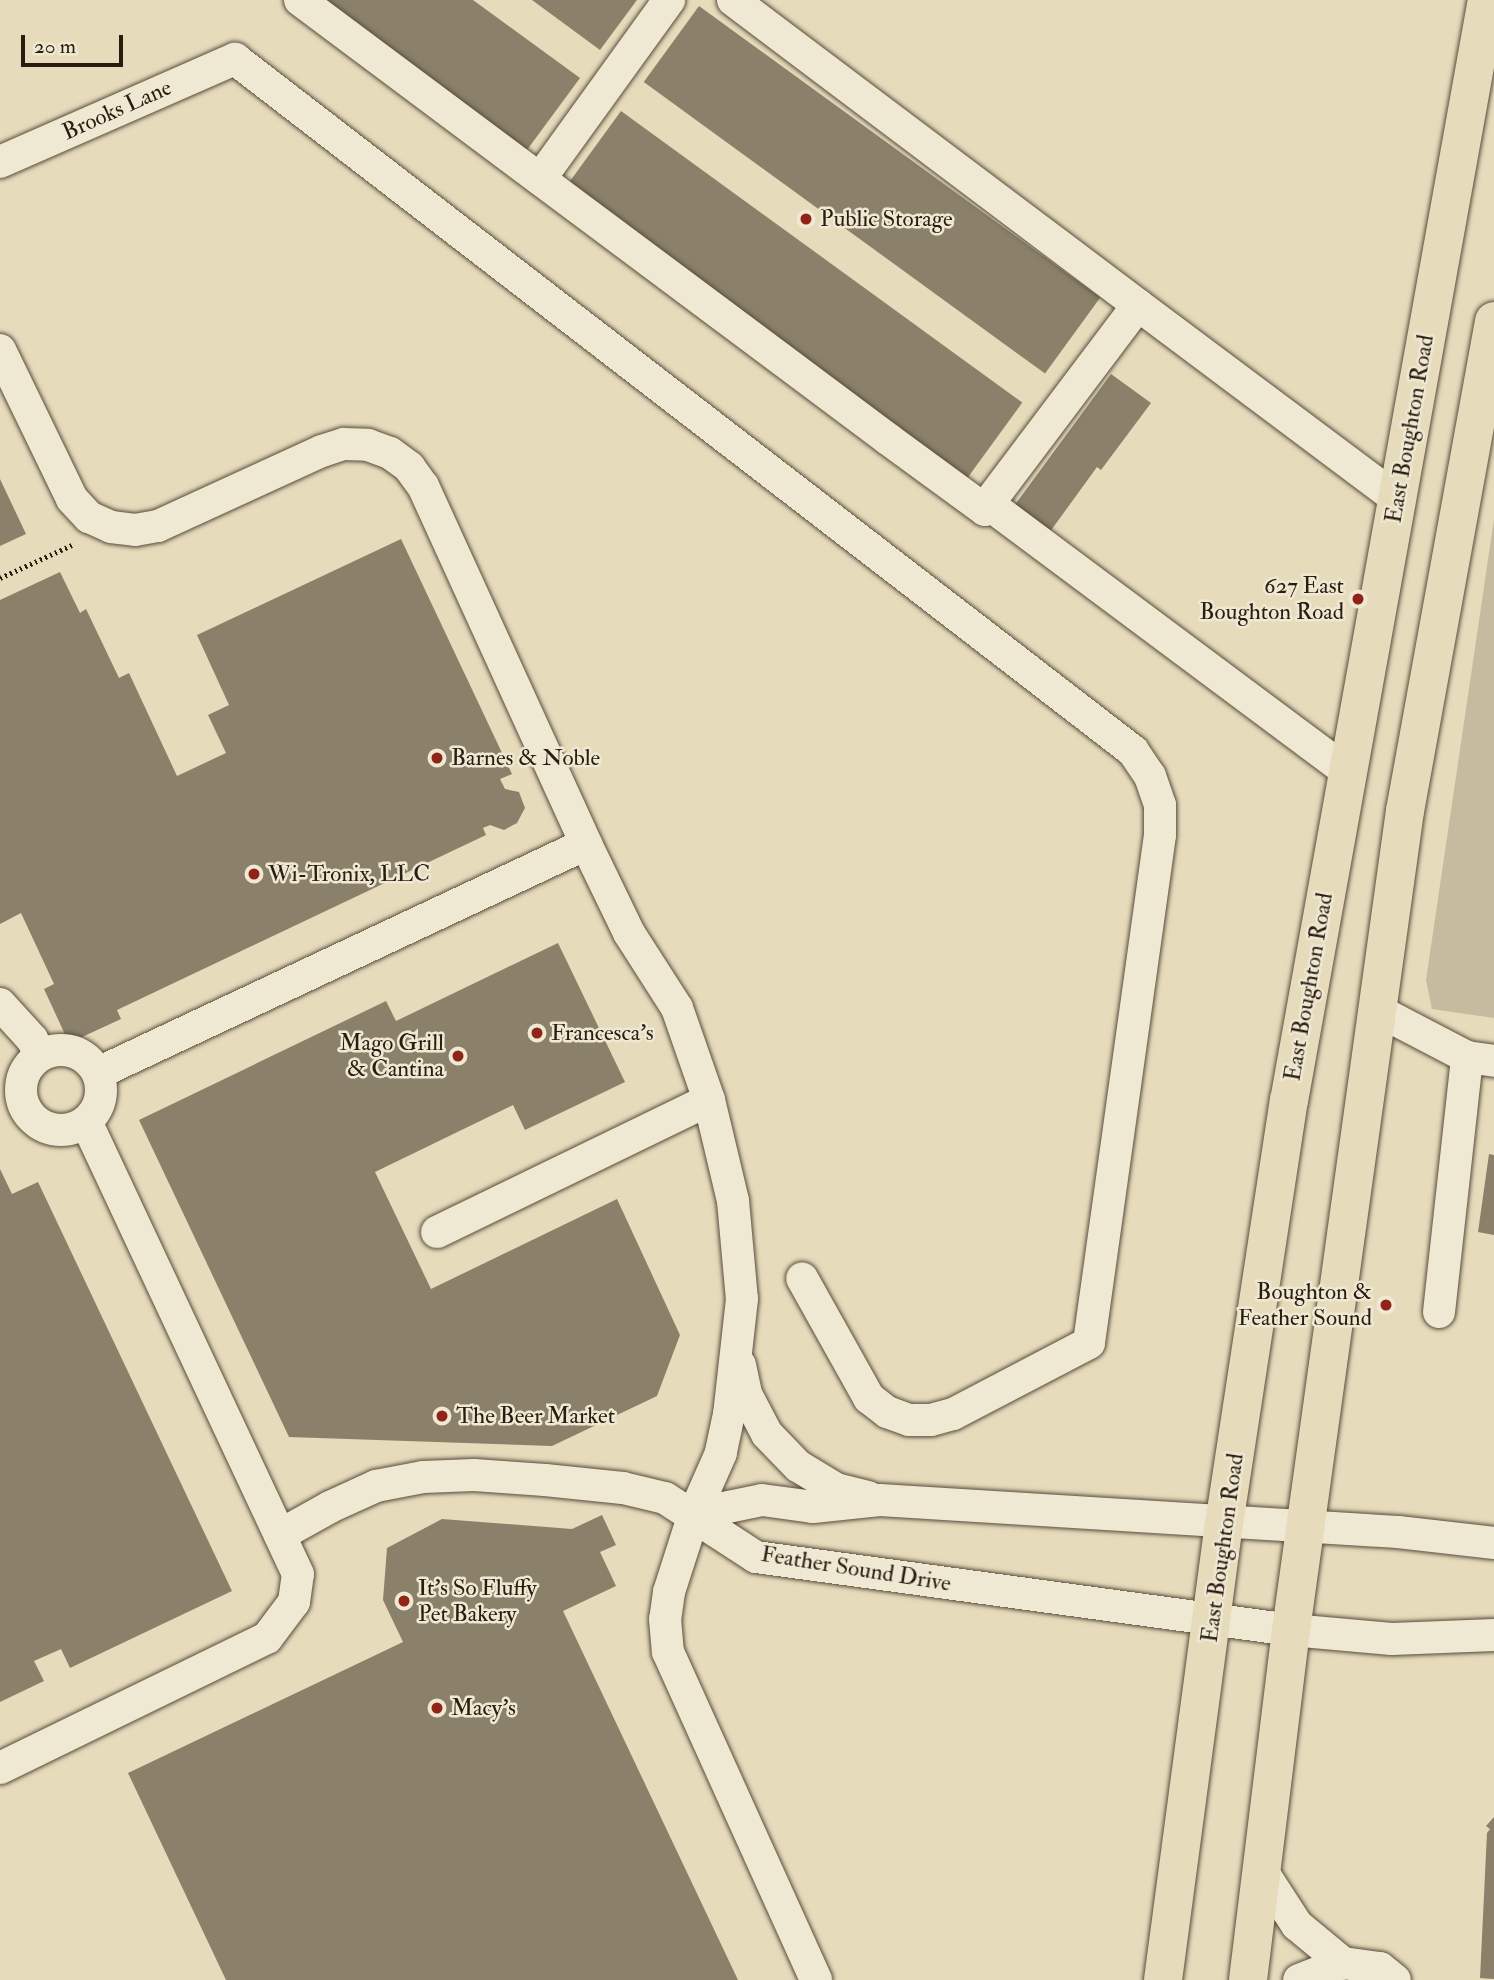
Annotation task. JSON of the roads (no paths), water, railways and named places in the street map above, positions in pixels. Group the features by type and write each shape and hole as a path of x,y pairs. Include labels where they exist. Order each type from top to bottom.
{"main road":[{"name":"East Boughton Road","path":"1163,1980 1224,1524 1289,1101 1487,0"},
{"path":"1248,1980 1291,1630 1405,811 1494,321"}],"street":[{"path":"300,0 985,510 1138,305"},
{"path":"540,179 669,0"},
{"path":"733,0 1397,499"},
{"name":"Brooks Lane","path":"0,162 235,59 1133,751 1150,775 1160,805 1160,835 1089,1343 953,1414 931,1420 908,1420 887,1412 869,1398 802,1278"},
{"path":"0,350 72,499 89,517 111,527 135,530 158,526 322,451 344,444 368,445 390,453 409,467 423,486 629,933 677,1008 709,1100 733,1201 741,1299 729,1414 720,1453 694,1514 669,1592 665,1619 668,1652 816,1980"},
{"path":"988,505 1348,772"},
{"path":"98,1073 586,844"},
{"path":"0,1004 32,1039 21,1065 22,1101 36,1122 61,1130 86,1122 101,1100 98,1073 91,1061 67,1049 53,1049 21,1065"},
{"path":"1377,1010 1480,1059 1439,1312"},
{"path":"437,1233 709,1100"},
{"path":"0,1768 267,1638 294,1602 298,1574 86,1122"},
{"path":"737,1352 746,1394 766,1434 798,1466 836,1489 880,1500"},
{"name":"Feather Sound Drive","path":"280,1535 330,1507 376,1486 423,1477 474,1475 624,1488 665,1498 756,1556 1291,1630 1392,1639 1494,1634"},
{"path":"694,1514 762,1500 813,1507 880,1500 1224,1524 1398,1532 1494,1544"},
{"path":"1262,1871 1297,1925 1343,1963"},
{"path":"1299,1980 1343,1963 1380,1968 1395,1980"}],"place":[{"name":"Public Storage","path":"806,219"},
{"name":"627 East Boughton Road","path":"1358,599"},
{"name":"Barnes & Noble","path":"437,758"},
{"name":"Wi-Tronix, LLC","path":"254,874"},
{"name":"Francesca's","path":"537,1033"},
{"name":"Mago Grill & Cantina","path":"458,1056"},
{"name":"Boughton & Feather Sound","path":"1386,1305"},
{"name":"The Beer Market","path":"442,1416"},
{"name":"It's So Fluffy Pet Bakery","path":"404,1601"},
{"name":"Macy's","path":"437,1708"}]}
